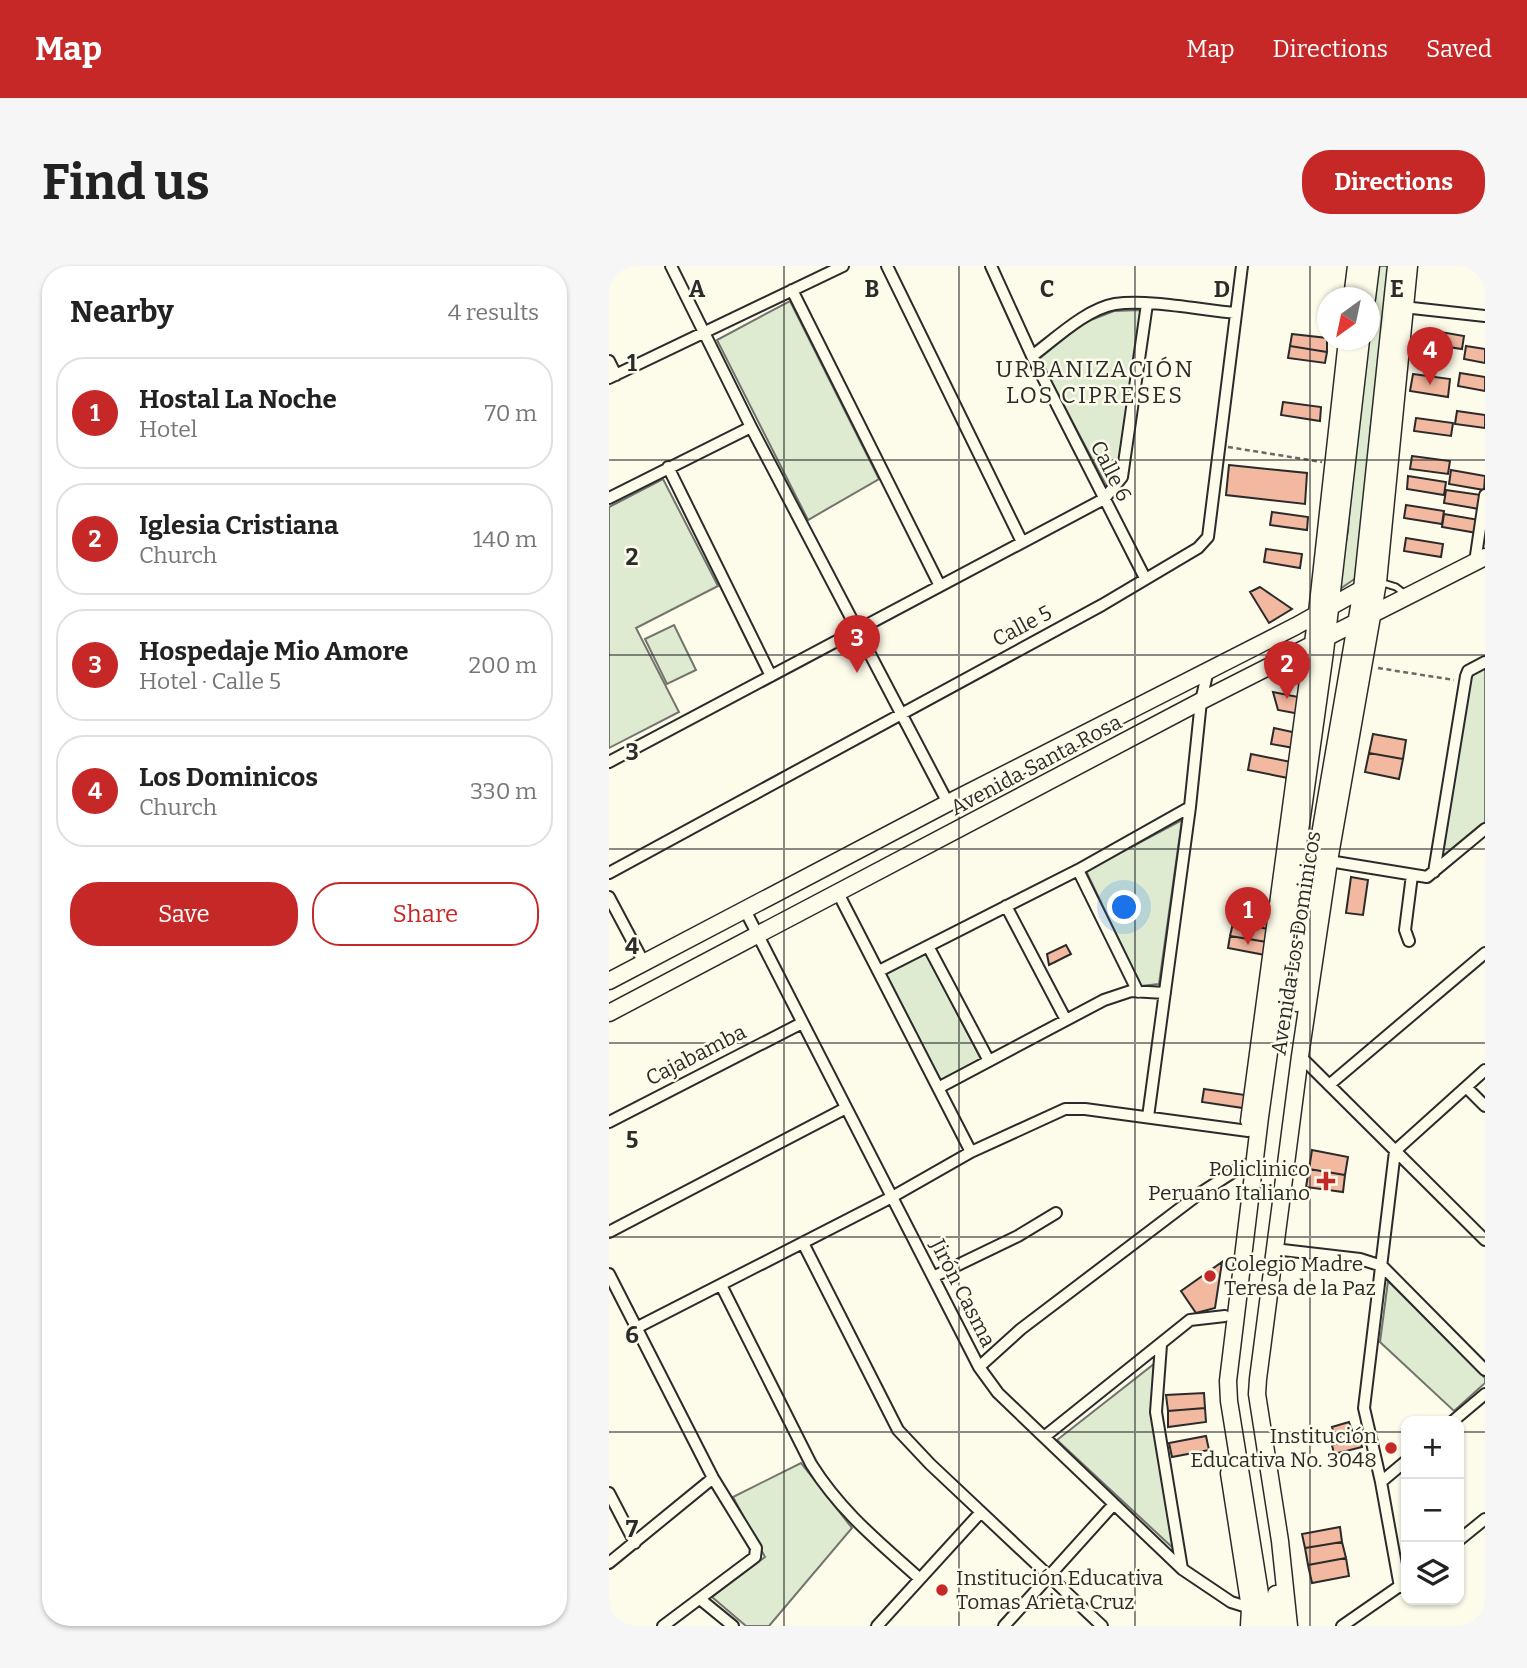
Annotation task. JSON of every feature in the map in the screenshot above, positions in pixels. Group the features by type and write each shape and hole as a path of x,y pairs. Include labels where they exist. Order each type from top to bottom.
{"main road":[{"path":"1353,287 1356,266"},
{"path":"1368,287 1371,266"},
{"name":"Avenida Los Dominicos","path":"1277,1626 1274,1568 1247,1387 1268,1211 1317,858 1362,589 1396,266"},
{"name":"Avenida Los Dominicos","path":"1289,1626 1280,1541 1257,1394 1282,1188 1329,861 1378,582 1409,266"},
{"name":"Avenida Los Dominicos","path":"1323,610 1332,464 1346,350"},
{"name":"Avenida Los Dominicos","path":"1249,1626 1250,1608 1217,1384 1252,1092 1360,350"},
{"name":"Avenida Santa Rosa","path":"609,1013 1201,701 1480,560"},
{"name":"Avenida Santa Rosa","path":"609,981 948,803 1296,626 1362,589"},
{"name":"Avenida Los Dominicos","path":"1262,1626 1262,1606 1228,1381 1260,1117 1294,885 1319,640"},
{"path":"1252,1092 1260,1117"},
{"path":"1268,1211 1282,1188"},
{"path":"1224,1439 1239,1464"},
{"path":"1274,1568 1280,1541"}],"street":[{"path":"671,266 856,632 948,803"},
{"path":"609,361 612,376 843,266"},
{"path":"887,266 1022,542"},
{"name":"Calle 6","path":"991,266 1032,356 1145,578"},
{"name":"Calle 5","path":"609,873 1103,605 1198,548 1208,537 1242,266"},
{"path":"792,290 940,586"},
{"path":"1032,356 1080,319 1114,304 1147,304 1236,313"},
{"path":"609,762 1104,499 1122,477 1147,304"},
{"path":"1403,307 1485,316"},
{"path":"609,498 751,427"},
{"path":"669,467 771,676"},
{"path":"1480,560 1485,495"},
{"path":"1434,872 1465,682 1468,671 1485,662"},
{"path":"1148,1117 1190,807 1201,701 1208,670"},
{"path":"879,971 1079,870 1190,807"},
{"path":"1329,861 1427,877 1485,829"},
{"path":"1079,870 1138,992"},
{"path":"1409,941 1405,930 1412,874"},
{"path":"838,893 971,1152"},
{"path":"609,897 644,963"},
{"path":"1006,906 1066,1020"},
{"name":"Jirón Casma","path":"745,910 979,1367 998,1393 1182,1569 1231,1602 1250,1608"},
{"path":"928,946 989,1061"},
{"path":"1329,1085 1485,953"},
{"path":"938,1088 1104,1000 1131,991 1165,993"},
{"name":"Cajabamba","path":"609,1122 801,1023"},
{"path":"1300,1056 1485,1240"},
{"path":"1401,1575 1364,1408 1395,1151 1485,1070"},
{"path":"1466,1087 1485,1106"},
{"path":"609,1232 846,1108"},
{"path":"636,1328 893,1197 971,1152 1065,1109 1085,1108 1248,1131"},
{"path":"979,1367 1031,1321 1199,1194 1244,1165"},
{"path":"933,1277 1018,1236 1056,1213"},
{"path":"803,1243 898,1430 1102,1626"},
{"path":"1274,1249 1360,1259 1382,1266 1485,1370"},
{"path":"609,1274 713,1478 754,1542 757,1553 663,1626"},
{"path":"721,1285 811,1464 827,1490 846,1513 920,1579"},
{"path":"1044,1437 1191,1320 1225,1316"},
{"path":"1161,1345 1156,1412 1182,1569"},
{"path":"1459,1416 1485,1394"},
{"path":"1381,1482 1401,1465"},
{"path":"609,1563 713,1478"},
{"path":"609,1493 635,1543"},
{"path":"1004,1626 1114,1504"},
{"path":"877,1626 981,1512"},
{"path":"1464,1535 1485,1519"},
{"path":"1342,1626 1401,1585"},
{"path":"699,1599 733,1626"}],"lane":[{"path":"1378,582 1396,587 1408,596"}],"path":[{"path":"1220,446 1332,464"},
{"path":"1363,667 1465,682"}],"green space":[{"path":"1378,266 1391,266 1370,432 1369,472 1356,578 1337,591 1348,531 1352,473 1367,350 1380,350 1380,287 1375,287"},
{"path":"790,301 879,479 808,520 717,340"},
{"path":"1142,310 1118,473 1106,485 1039,359 1083,323 1114,311"},
{"path":"663,479 718,586 636,628 679,712 609,748 609,507"},
{"path":"674,625 696,670 667,684 645,639"},
{"path":"1485,667 1485,822 1442,858 1471,674"},
{"path":"1182,820 1159,984 1141,986 1086,871"},
{"path":"926,953 981,1059 941,1081 886,974"},
{"path":"1388,1281 1485,1378 1485,1383 1454,1411 1380,1342"},
{"path":"1154,1364 1152,1411 1174,1549 1057,1440"},
{"path":"801,1463 852,1528 769,1626 746,1626 712,1597 765,1557 733,1497"}],"building":[{"path":"1429,330 1464,336 1462,349 1427,344"},
{"path":"1292,334 1317,337 1317,350 1327,352 1290,346"},
{"path":"1290,346 1327,352 1325,363 1288,358"},
{"path":"1466,346 1485,349 1485,363 1464,359"},
{"path":"1460,373 1485,377 1485,391 1458,386"},
{"path":"1413,374 1450,379 1448,397 1410,391"},
{"path":"1283,402 1321,407 1320,421 1281,415"},
{"path":"1457,411 1485,415 1485,428 1455,424"},
{"path":"1416,418 1453,423 1451,436 1414,431"},
{"path":"1412,456 1450,461 1448,474 1410,469"},
{"path":"1229,465 1307,473 1305,504 1226,495"},
{"path":"1451,470 1485,476 1484,490 1449,484"},
{"path":"1408,476 1446,482 1444,495 1407,489"},
{"path":"1446,490 1481,495 1479,509 1444,503"},
{"path":"1406,505 1444,511 1442,524 1404,518"},
{"path":"1272,512 1308,517 1307,530 1270,525"},
{"path":"1444,514 1479,520 1477,533 1442,527"},
{"path":"1406,538 1443,544 1441,557 1404,551"},
{"path":"1266,549 1302,554 1300,568 1264,562"},
{"path":"1260,587 1292,609 1269,623 1250,592"},
{"path":"1273,692 1303,698 1300,714 1278,710"},
{"path":"1274,728 1297,733 1294,748 1271,744"},
{"path":"1373,734 1406,740 1403,759 1369,753"},
{"path":"1369,753 1403,759 1399,779 1365,772"},
{"path":"1251,754 1291,762 1288,778 1248,770"},
{"path":"1351,877 1368,880 1363,915 1346,913"},
{"path":"1237,900 1273,906 1271,918 1235,912"},
{"path":"1235,912 1271,918 1269,929 1233,923"},
{"path":"1233,923 1269,929 1267,942 1230,936"},
{"path":"1230,936 1267,942 1265,955 1228,948"},
{"path":"1066,945 1071,954 1049,965 1047,954"},
{"path":"1204,1089 1245,1095 1243,1108 1202,1102"},
{"path":"1312,1150 1348,1157 1345,1175 1309,1169"},
{"name":"Policlinico Peruano Italiano","path":"1309,1169 1345,1175 1343,1192 1306,1187"},
{"name":"Colegio Madre Teresa de la Paz","path":"1222,1262 1215,1308 1196,1313 1181,1291"},
{"path":"1204,1393 1205,1408 1168,1411 1166,1395"},
{"path":"1205,1408 1206,1422 1168,1427 1168,1411"},
{"path":"1349,1422 1353,1433 1335,1438 1332,1427"},
{"path":"1206,1436 1209,1450 1172,1457 1169,1443"},
{"path":"1360,1438 1362,1447 1334,1454 1332,1445"},
{"path":"1340,1527 1342,1542 1305,1548 1302,1534"},
{"path":"1342,1542 1346,1558 1308,1565 1305,1548"},
{"path":"1346,1558 1349,1576 1312,1583 1308,1565"}],"place":[{"name":"Los Dominicos","path":"1430,385"},
{"name":"Hospedaje Mio Amore","path":"857,673"},
{"name":"Iglesia Cristiana","path":"1287,699"},
{"name":"Hostal La Noche","path":"1248,945"},
{"name":"Policlinico Peruano Italiano","path":"1326,1181"},
{"name":"Colegio Madre Teresa de la Paz","path":"1210,1276"},
{"name":"Institución Educativa No. 3048","path":"1391,1448"},
{"name":"Institución Educativa Tomas Arieta Cruz","path":"942,1590"}],"district":[{"name":"URBANIZACIÓN LOS CIPRESES","path":"1095,382"}]}
